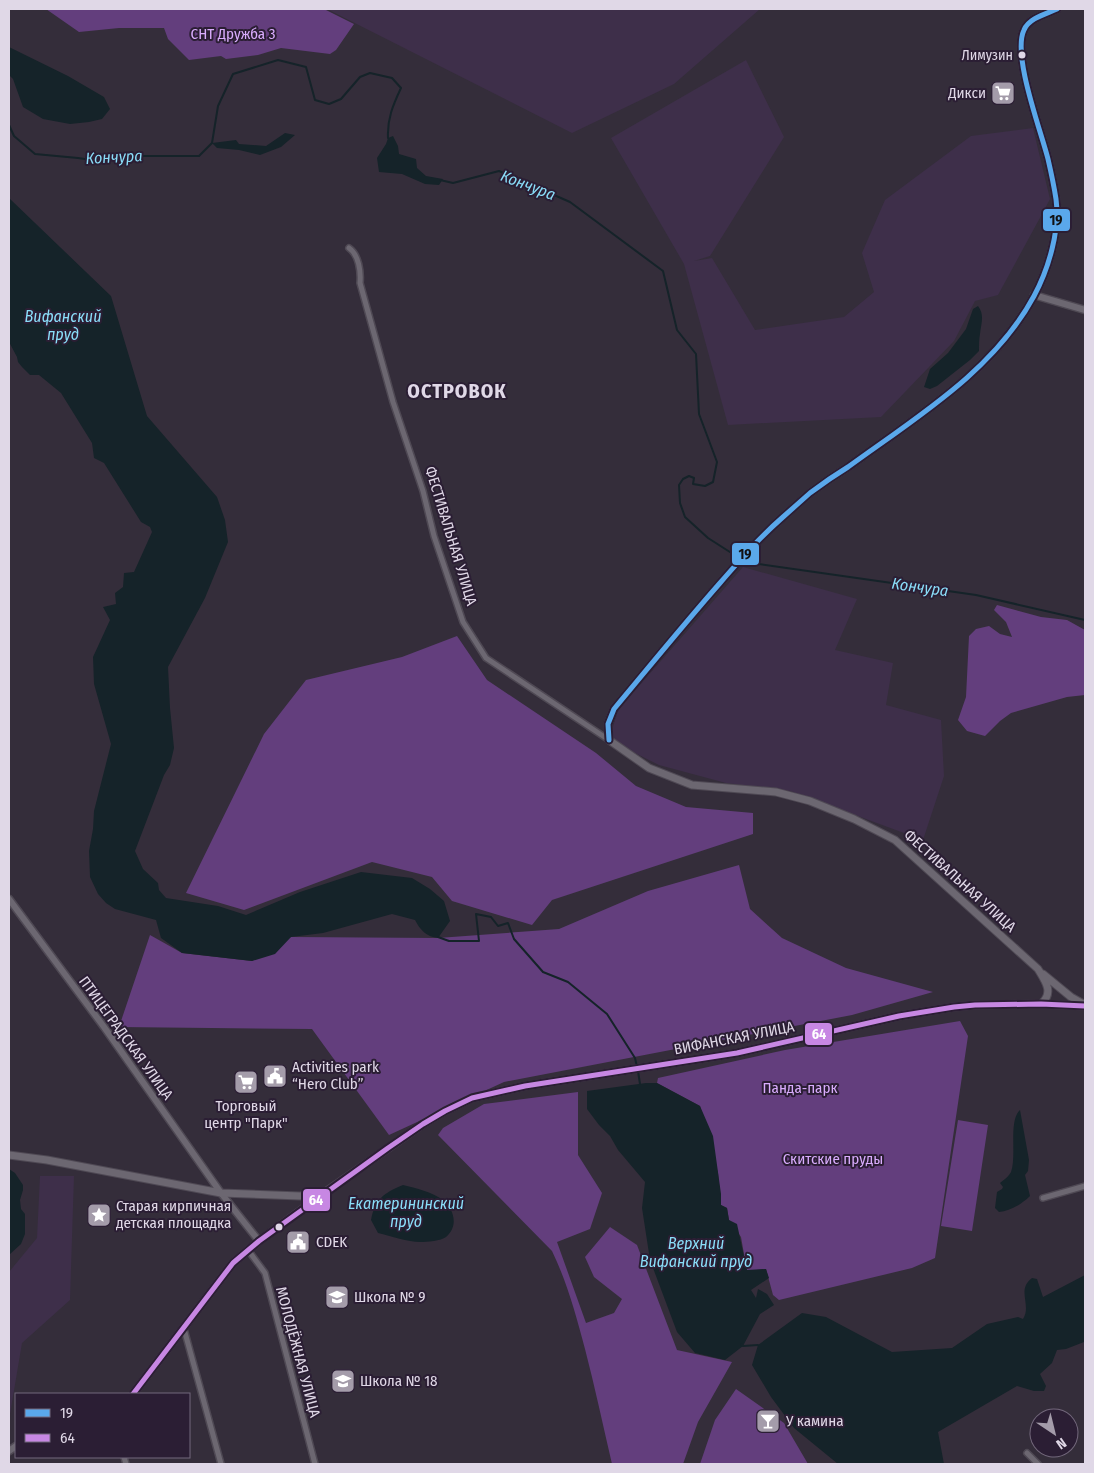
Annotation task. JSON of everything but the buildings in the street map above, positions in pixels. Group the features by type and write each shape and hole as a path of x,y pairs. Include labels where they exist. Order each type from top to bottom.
{"main road":[{"path":"608,740 608,724 614,709 687,621 755,544 812,492 933,405 978,367 995,350 1016,323 1034,295 1053,245 1056,201 1048,161 1025,78 1021,46 1023,31 1027,25 1057,9"},
{"name":"ФЕСТИВАЛЬНАЯ УЛИЦА","path":"608,740 650,768 692,785 776,792 810,801 895,840 1038,970 1047,983 1048,992 1046,1000 1041,1004"},
{"path":"1038,970 1071,997 1085,1005"},
{"name":"ВИФАНСКАЯ УЛИЦА","path":"324,1193 423,1124 472,1098 524,1086 737,1053 899,1016 975,1005 1085,1005"},
{"path":"9,1155 104,1170 221,1193 300,1196 324,1193"}],"street":[{"name":"ФЕСТИВАЛЬНАЯ УЛИЦА","path":"349,248 353,251 361,271 360,283 393,402 423,491 434,536 463,622 486,658 608,740"},
{"path":"1034,295 1085,310"},
{"name":"ПТИЦЕГРАДСКАЯ УЛИЦА","path":"9,899 221,1193 259,1241"},
{"path":"1043,1198 1085,1186"},
{"path":"134,1393 234,1262 324,1193"},
{"name":"МОЛОДЁЖНАЯ УЛИЦА","path":"248,1250 265,1273 315,1464"},
{"path":"184,1328 221,1464"},
{"path":"1027,1453 1038,1464"}],"shaded area":[{"path":"327,9 760,9 674,84 572,133"},
{"path":"746,60 784,137 710,256 694,261 712,258 755,330 844,317 874,292 862,253 885,200 971,136 1033,128 1050,199 998,295 975,301 954,341 881,417 728,425 684,264 611,138"},
{"path":"743,567 857,599 835,650 893,663 886,705 941,720 944,776 923,840 790,791 726,783 659,765 609,740 618,710"},
{"path":"40,1176 74,1176 70,1300 22,1343 9,1420 9,1272 37,1238"}],"green space":[{"name":"СНТ Дружба 3","path":"46,9 324,9 354,24 336,50 330,54 281,48 258,55 226,59 221,56 189,60 168,39 164,28 119,28 79,32"},
{"path":"997,605 1041,617 1067,620 1085,630 1085,695 1067,697 1011,713 985,736 967,731 958,720 966,697 969,636 976,629 989,626 1000,634 1012,637 1006,622 994,610"},
{"path":"457,636 487,680 596,753 636,786 686,807 753,813 753,834 552,900 532,925 452,901 432,877 372,862 244,910 186,893 264,734 306,680 402,657"},
{"path":"739,865 750,909 782,938 846,968 933,992 852,1015 504,1082 389,1135 312,1029 119,1027 150,935 182,953 252,961 291,937 438,938 559,929 648,891"},
{"name":"Скитские пруды","path":"960,1021 968,1036 935,1258 912,1268 779,1300 773,1295 766,1269 747,1271 741,1237 729,1220 727,1208 721,1205 718,1173 700,1106 657,1083 658,1078 785,1050"},
{"path":"578,1092 578,1155 602,1193 590,1229 557,1242 586,1323 614,1313 622,1299 594,1277 585,1257 610,1227 637,1245 677,1350 732,1362 698,1422 683,1464 612,1464 578,1324 567,1287 552,1251 438,1135 443,1128 484,1104"},
{"path":"958,1120 988,1125 972,1231 941,1226"},
{"path":"736,1389 784,1423 808,1464 700,1464 715,1420"}],"water":[{"path":"9,47 68,76 104,97 110,109 102,119 70,124 43,119 23,107 13,79 9,75"},
{"path":"285,133 295,135 281,147 260,155 239,150 217,148 212,143 236,140 239,144 266,146"},
{"path":"393,136 398,146 399,154 416,159 417,168 426,176 443,179 439,185 425,184 402,174 379,172 377,158 388,138"},
{"name":"Вифанский пруд","path":"9,198 111,296 147,416 217,497 225,520 228,542 205,598 168,667 174,748 170,765 164,775 135,851 143,869 158,883 159,890 166,898 218,906 246,915 300,892 361,872 412,878 430,889 444,901 450,921 438,938 424,932 415,920 392,914 323,933 291,937 275,954 252,961 182,953 161,938 156,920 115,909 98,894 90,877 89,851 94,811 111,744 94,684 93,657 110,620 103,607 116,604 115,593 123,587 124,573 134,572 152,532 150,527 141,522 104,463 94,458 92,443 61,393 39,375 30,375 18,362 9,342"},
{"path":"978,306 982,316 979,351 937,386 930,389 924,387 930,369 948,353 966,329 973,309"},
{"name":"Верхний Вифанский пруд","path":"657,1083 700,1106 713,1136 721,1205 727,1208 729,1220 737,1224 747,1270 766,1269 769,1278 751,1290 756,1298 758,1289 767,1294 774,1305 760,1314 743,1346 725,1360 695,1353 677,1332 650,1260 642,1208 645,1182 587,1109 587,1091"},
{"path":"1020,1110 1029,1160 1028,1171 1025,1175 1030,1196 1016,1207 999,1212 995,1208 997,1192 1002,1189 1003,1187 1000,1183 1011,1172 1013,1165 1014,1122"},
{"path":"9,1169 15,1173 23,1185 20,1200 21,1209 25,1214 25,1234 21,1244 9,1255"},
{"name":"Екатерининский пруд","path":"403,1185 439,1197 447,1204 454,1218 454,1223 453,1228 446,1237 434,1241 415,1242 378,1233 371,1220 375,1207 385,1194"},
{"path":"1085,1275 1084,1342 1066,1349 1057,1350 1052,1363 1040,1374 1046,1386 1044,1391 1034,1391 1017,1386 938,1432 944,1464 838,1464 794,1428 771,1397 752,1365 758,1345 802,1313 826,1317 892,1352 952,1348 987,1324 1018,1317 1023,1319 1026,1308 1025,1288 1032,1278 1037,1279 1043,1297"}],"waterway":[{"name":"Кончура","path":"9,125 14,136 35,154 99,161 136,156 199,156 212,143 218,106 233,74 278,60 306,67 315,100 329,104 341,99 360,77 370,73 392,78 401,88 391,112 388,138"},
{"name":"Кончура","path":"440,180 453,183 499,171 570,202 663,271 677,330 696,354 699,414 717,462 713,482 705,486 693,484 694,478 689,476 683,479 679,485 680,503 685,517 708,538 733,554"},
{"name":"Кончура","path":"752,563 976,595 1085,620"},
{"path":"438,937 449,941 479,941 476,914 491,917 498,926 508,923 514,939 543,972 568,982 607,1014 635,1058 637,1067"},
{"path":"638,1071 640,1084"},
{"path":"741,1344 743,1346 758,1345"}],"transit line":[{"name":"19","path":"609,740 608,724 614,709 707,598 758,541 810,493 926,411 975,370 1017,323 1034,296 1049,261 1055,236 1057,211 1048,159 1024,74 1021,42 1024,30 1030,22 1057,9"},
{"name":"64","path":"134,1393 233,1263 259,1241 388,1148 423,1124 472,1098 525,1086 737,1053 899,1016 954,1007 1041,1004 1085,1006"}],"place":[{"name":"Лимузин","path":"1022,55"},
{"name":"Дикси","path":"1003,93"},
{"name":"Activities park “Hero Club”","path":"275,1076"},
{"name":"Торговый центр \"Парк\"","path":"246,1082"},
{"name":"Старая кирпичная детская площадка","path":"99,1215"},
{"name":"CDEK","path":"298,1242"},
{"name":"Школа № 9","path":"337,1297"},
{"name":"Школа № 18","path":"343,1381"},
{"name":"У камина","path":"768,1421"}],"district":[{"name":"ОСТРОВОК","path":"457,391"}],"park label":[{"name":"Панда-парк","path":"800,1088"}]}
